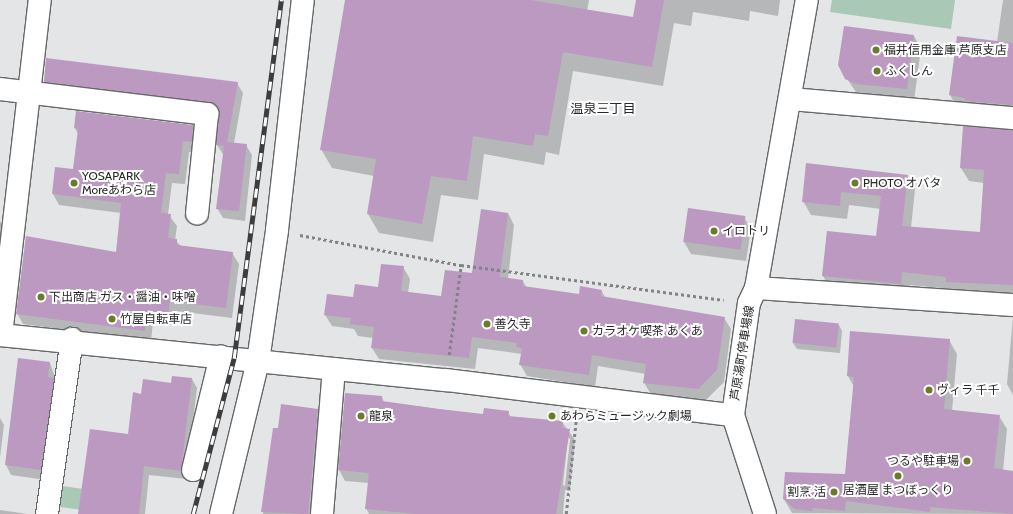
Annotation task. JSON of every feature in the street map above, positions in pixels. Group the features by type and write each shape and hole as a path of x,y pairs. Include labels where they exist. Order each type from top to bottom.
{"street":[{"path":"40,0 0,335 72,339 258,361 446,380 733,415"},
{"path":"222,514 258,361 278,230 303,0"},
{"name":"芦原湯町停車場線","path":"765,514 733,415 752,296 790,99 807,0"},
{"path":"0,89 207,114 197,214"},
{"path":"790,99 1013,118"},
{"path":"752,296 1013,305"},
{"path":"47,514 72,339"},
{"path":"193,470 220,356"},
{"path":"322,514 334,369"}],"path":[{"path":"278,230 461,265 752,296"},
{"path":"446,380 461,265"},
{"path":"566,514 577,414"}],"green space":[{"path":"832,0 955,0 951,29 830,12"},
{"path":"62,486 112,493 109,514 59,507"}],"building":[{"path":"345,0 530,0 633,17 636,0 664,0 652,67 563,52 548,136 535,134 533,146 473,136 467,181 431,176 422,224 367,214 376,159 320,150"},
{"name":"福井信用金庫 芦原支店","path":"844,26 914,35 907,89 856,84 845,79 838,65"},
{"path":"957,36 1013,43 1013,105 965,101 965,98 949,95"},
{"path":"46,58 238,82 227,142 247,144 239,211 216,209 224,146 216,145 219,115 215,104 44,82"},
{"path":"76,111 193,125 192,142 183,141 179,174 166,173 161,213 171,214 168,238 177,239 177,245 233,252 226,308 170,301 168,314 147,311 145,331 16,314 26,236 116,252 121,203 52,194 55,167 73,169 78,129 74,128"},
{"path":"963,126 1013,130 1013,285 946,282 946,277 902,272 901,284 822,276 827,231 876,236 881,196 841,192 840,206 802,202 806,163 908,175 902,226 980,232 984,170 960,168"},
{"name":"イロトリ","path":"688,208 745,216 741,250 683,242"},
{"path":"481,209 508,213 500,277 523,280 523,286 579,294 580,286 602,290 601,296 725,317 717,370 698,389 643,383 646,364 592,355 589,375 519,365 522,348 516,347 517,343 472,337 469,358 371,348 374,327 350,324 351,318 324,315 327,294 353,297 355,284 378,287 381,264 404,266 401,291 441,296 445,270 472,273"},
{"path":"795,319 839,324 836,347 792,343"},
{"path":"850,331 950,339 944,409 1000,415 994,468 1013,471 1013,514 930,507 930,512 846,501 845,511 813,508 812,511 795,509 783,499 785,472 845,474 854,377 847,376"},
{"path":"18,358 50,362 48,377 54,378 41,470 5,465"},
{"path":"172,376 192,378 181,471 144,466 139,514 78,514 90,429 128,434 133,392 141,394 143,379 171,383"},
{"path":"345,393 382,396 382,401 439,409 483,414 484,408 509,411 508,416 563,421 562,428 570,429 556,514 417,514 365,509 369,473 338,470"},
{"path":"281,404 318,409 308,514 261,512 273,428 278,428"}],"railway":[{"path":"193,514 234,358 281,0"}],"place":[{"name":"福井信用金庫 芦原支店","path":"876,50"},
{"name":"ふくしん","path":"877,71"},
{"name":"YOSAPARK Moreあわら店","path":"74,183"},
{"name":"PHOTO オバタ","path":"855,183"},
{"name":"イロトリ","path":"714,231"},
{"name":"下出商店 ガス・醤油・味噌","path":"41,297"},
{"name":"竹屋自転車店","path":"112,319"},
{"name":"善久寺","path":"487,324"},
{"name":"カラオケ喫茶 あくあ","path":"584,331"},
{"name":"ヴィラ 千千","path":"929,390"},
{"name":"龍泉","path":"361,416"},
{"name":"あわらミュージック劇場","path":"552,416"},
{"name":"つるや駐車場","path":"967,461"},
{"name":"居酒屋 まつぼっくり","path":"898,476"},
{"name":"割烹 活","path":"834,492"}],"district":[{"name":"温泉三丁目","path":"603,108"}]}
